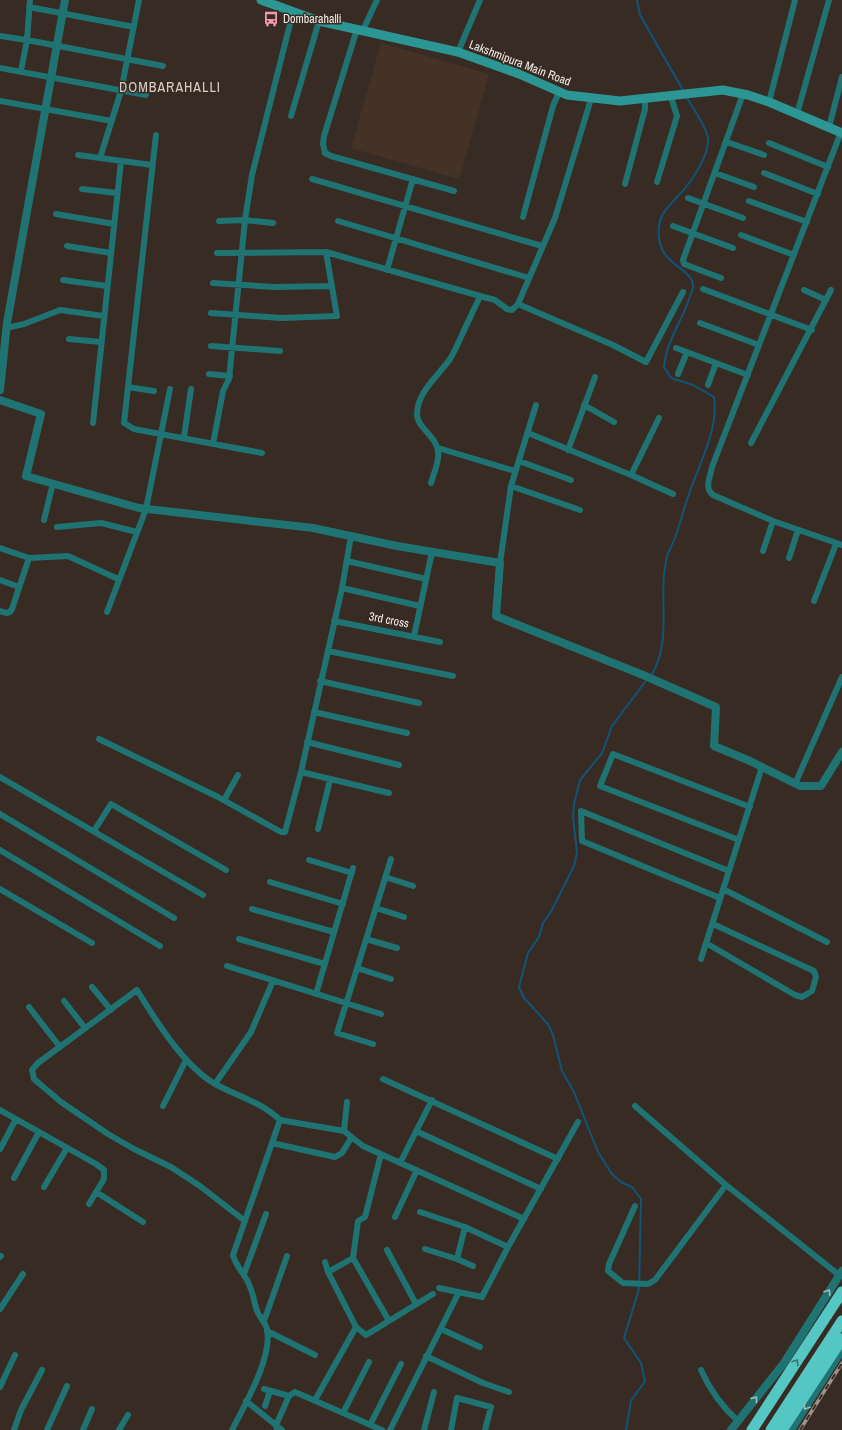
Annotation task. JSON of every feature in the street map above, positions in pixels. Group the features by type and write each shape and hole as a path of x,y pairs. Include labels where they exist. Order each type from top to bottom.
{"highway":[{"path":"752,1430 842,1292"},
{"path":"771,1430 842,1321"},
{"path":"782,1430 842,1339"},
{"path":"745,1430 769,1404"}],"main road":[{"name":"Lakshmipura Main Road","path":"261,0 319,21 458,52 519,74 559,92 591,99 620,101 645,100 705,91 723,90 769,102 842,133"}],"street":[{"path":"20,71 27,40 30,0"},
{"path":"0,390 6,328 65,0"},
{"path":"100,158 121,91 139,0"},
{"path":"377,0 360,30 324,136 322,144 325,153 454,191"},
{"path":"458,52 480,0"},
{"path":"769,102 795,0"},
{"path":"797,114 829,0"},
{"path":"29,7 134,27"},
{"path":"213,444 223,391 230,376 245,220 252,175 293,12"},
{"path":"291,116 319,21"},
{"path":"0,36 57,45 163,66"},
{"path":"0,68 146,95"},
{"path":"829,127 842,77"},
{"path":"523,217 553,106 559,92"},
{"path":"721,278 684,264 683,260 727,142 743,94"},
{"path":"657,182 677,116 672,97"},
{"path":"217,253 326,252 495,300 507,310 512,310 518,304 555,218 591,99"},
{"path":"625,184 645,109 645,100"},
{"path":"0,101 112,121"},
{"path":"814,601 839,544 772,521 713,495 708,491 707,486 712,467 842,133"},
{"path":"156,135 124,423 134,429 184,437 262,453"},
{"path":"727,142 764,155"},
{"path":"770,143 828,167"},
{"path":"78,155 152,165"},
{"path":"93,423 121,161"},
{"path":"715,173 754,188"},
{"path":"764,173 818,194"},
{"path":"312,179 542,246"},
{"path":"387,270 413,179"},
{"path":"82,189 118,193"},
{"path":"688,198 743,218"},
{"path":"749,201 807,222"},
{"path":"56,214 114,224"},
{"path":"219,221 245,220 272,223"},
{"path":"338,221 396,237 529,278"},
{"path":"673,226 733,248"},
{"path":"741,235 794,255"},
{"path":"67,246 111,253"},
{"path":"211,313 235,316 281,318 337,316 326,252"},
{"path":"63,280 107,286"},
{"path":"214,283 238,285 332,286"},
{"path":"703,289 812,330"},
{"path":"804,290 826,300"},
{"path":"751,444 812,330 831,290"},
{"path":"518,304 613,345 646,362 683,292"},
{"path":"432,483 438,459 438,448 431,434 420,423 417,414 421,400 428,386 456,349 480,296"},
{"path":"6,328 24,324 60,310 104,316"},
{"path":"700,323 759,345"},
{"path":"69,340 101,342"},
{"path":"211,346 280,350"},
{"path":"676,348 748,375"},
{"path":"678,374 687,352"},
{"path":"708,385 716,363"},
{"path":"209,374 230,376"},
{"path":"568,450 595,378"},
{"path":"128,387 154,391"},
{"path":"107,612 146,509 170,388"},
{"path":"184,437 191,389"},
{"path":"0,400 41,414 26,476 146,509 313,528 432,552 500,563"},
{"path":"536,405 510,486 500,563 496,616 643,675 716,707 714,746 800,786 821,786 842,752"},
{"path":"584,405 614,422"},
{"path":"631,475 659,418"},
{"path":"528,433 631,475 672,494"},
{"path":"438,448 515,471"},
{"path":"519,461 571,480"},
{"path":"44,520 53,484"},
{"path":"510,486 580,510"},
{"path":"763,551 772,521"},
{"path":"57,528 101,523 137,532"},
{"path":"789,558 798,530"},
{"path":"99,739 224,800 281,832 285,832 301,772 320,681 328,651 342,588 351,536"},
{"path":"0,548 29,558 68,556 118,580"},
{"path":"414,636 432,552"},
{"path":"0,611 6,613 10,612 29,558"},
{"path":"346,561 426,579"},
{"path":"0,580 19,587"},
{"path":"342,588 420,606"},
{"name":"3rd cross","path":"334,621 440,642"},
{"path":"328,651 453,676"},
{"path":"795,784 842,677"},
{"path":"320,681 419,703"},
{"path":"314,712 407,733"},
{"path":"307,742 399,765"},
{"path":"739,840 600,786 613,754 750,807"},
{"path":"701,959 762,768"},
{"path":"301,772 389,793"},
{"path":"224,800 238,775"},
{"path":"0,777 203,895"},
{"path":"318,829 330,780"},
{"path":"94,832 110,804 226,870"},
{"path":"720,898 582,841 581,811 729,871"},
{"path":"0,814 174,918"},
{"path":"0,850 160,946"},
{"path":"373,1044 337,1033 391,859"},
{"path":"309,860 353,871 316,994"},
{"path":"385,877 413,886"},
{"path":"270,882 343,904"},
{"path":"0,889 92,943"},
{"path":"723,889 827,942"},
{"path":"376,908 404,917"},
{"path":"252,909 334,932"},
{"path":"706,942 795,995 802,997 812,991 816,977 814,971 713,924"},
{"path":"366,939 397,948"},
{"path":"239,940 325,964"},
{"path":"227,966 381,1014"},
{"path":"357,968 391,979"},
{"path":"215,1084 251,1032 273,981"},
{"path":"92,987 111,1010"},
{"path":"245,1221 171,1167 134,1149 108,1134 62,1102 34,1080 32,1070 38,1063 137,990 186,1060 215,1084 256,1102 280,1120 344,1132 351,1138 381,1154 524,1219"},
{"path":"64,1001 85,1028"},
{"path":"29,1007 60,1047"},
{"path":"163,1106 186,1060"},
{"path":"383,1079 432,1100 558,1159"},
{"path":"400,1163 432,1100"},
{"path":"344,1132 347,1102"},
{"path":"635,1106 726,1185 841,1273 784,1363 731,1430"},
{"path":"0,1110 104,1170 104,1179 89,1204"},
{"path":"0,1150 16,1119"},
{"path":"232,1430 259,1374 266,1348 267,1331 264,1321 258,1314 250,1286 244,1274 235,1265 233,1255 280,1120"},
{"path":"439,1288 482,1297 508,1247 578,1122"},
{"path":"416,1130 541,1189"},
{"path":"14,1178 39,1132"},
{"path":"272,1143 335,1156 342,1153 351,1138"},
{"path":"44,1187 67,1148"},
{"path":"381,1154 365,1217 358,1221 353,1258 389,1321"},
{"path":"395,1217 417,1170"},
{"path":"635,1206 609,1264 608,1271 623,1283 648,1284 655,1280 726,1185"},
{"path":"96,1192 143,1222"},
{"path":"420,1212 465,1227 508,1247"},
{"path":"244,1274 266,1214"},
{"path":"456,1259 465,1227"},
{"path":"425,1249 473,1266"},
{"path":"387,1250 416,1304"},
{"path":"264,1321 287,1256"},
{"path":"328,1272 353,1258"},
{"path":"325,1262 328,1272 356,1327 366,1335 433,1294"},
{"path":"0,1309 23,1274"},
{"path":"390,1430 459,1292"},
{"path":"315,1400 356,1327"},
{"path":"441,1328 480,1347"},
{"path":"267,1331 315,1355"},
{"path":"791,1430 842,1350"},
{"path":"0,1387 15,1355"},
{"path":"426,1356 483,1383 509,1392"},
{"path":"343,1413 369,1362"},
{"path":"370,1425 401,1364"},
{"path":"14,1430 21,1410 42,1370"},
{"path":"701,1370 710,1390 725,1410 738,1420"},
{"path":"47,1430 67,1386"},
{"path":"265,1406 267,1390 289,1396"},
{"path":"277,1428 289,1396 295,1392 382,1430"},
{"path":"424,1430 434,1392"},
{"path":"451,1430 457,1398 491,1407 485,1430"},
{"path":"246,1401 277,1428 282,1430"},
{"path":"83,1430 92,1409"},
{"path":"119,1430 128,1415"}],"shaded area":[{"path":"381,43 489,74 459,179 351,148"}],"waterway":[{"path":"637,0 640,15 684,92"},
{"path":"652,674 662,646 663,586 667,557 711,434 715,409 714,397 693,385 671,378 664,367 667,350 693,288 692,281 688,275 668,258 662,250 659,240 659,226 666,210 683,191 703,161 708,145 708,138 704,128 687,98"},
{"path":"626,1430 631,1401 645,1381 641,1363 624,1338 639,1289 641,1199 632,1187 621,1182 612,1174 598,1152 574,1092 562,1071 553,1035 548,1024 524,998 519,987 528,953 539,937 543,923 552,910 574,866 577,853 573,816 574,804 580,780 602,753 612,726 645,682"}],"railway":[{"path":"800,1430 842,1363"}],"place":[{"name":"Dombarahalli","path":"271,19"}],"district":[{"name":"DOMBARAHALLI","path":"170,87"}]}
